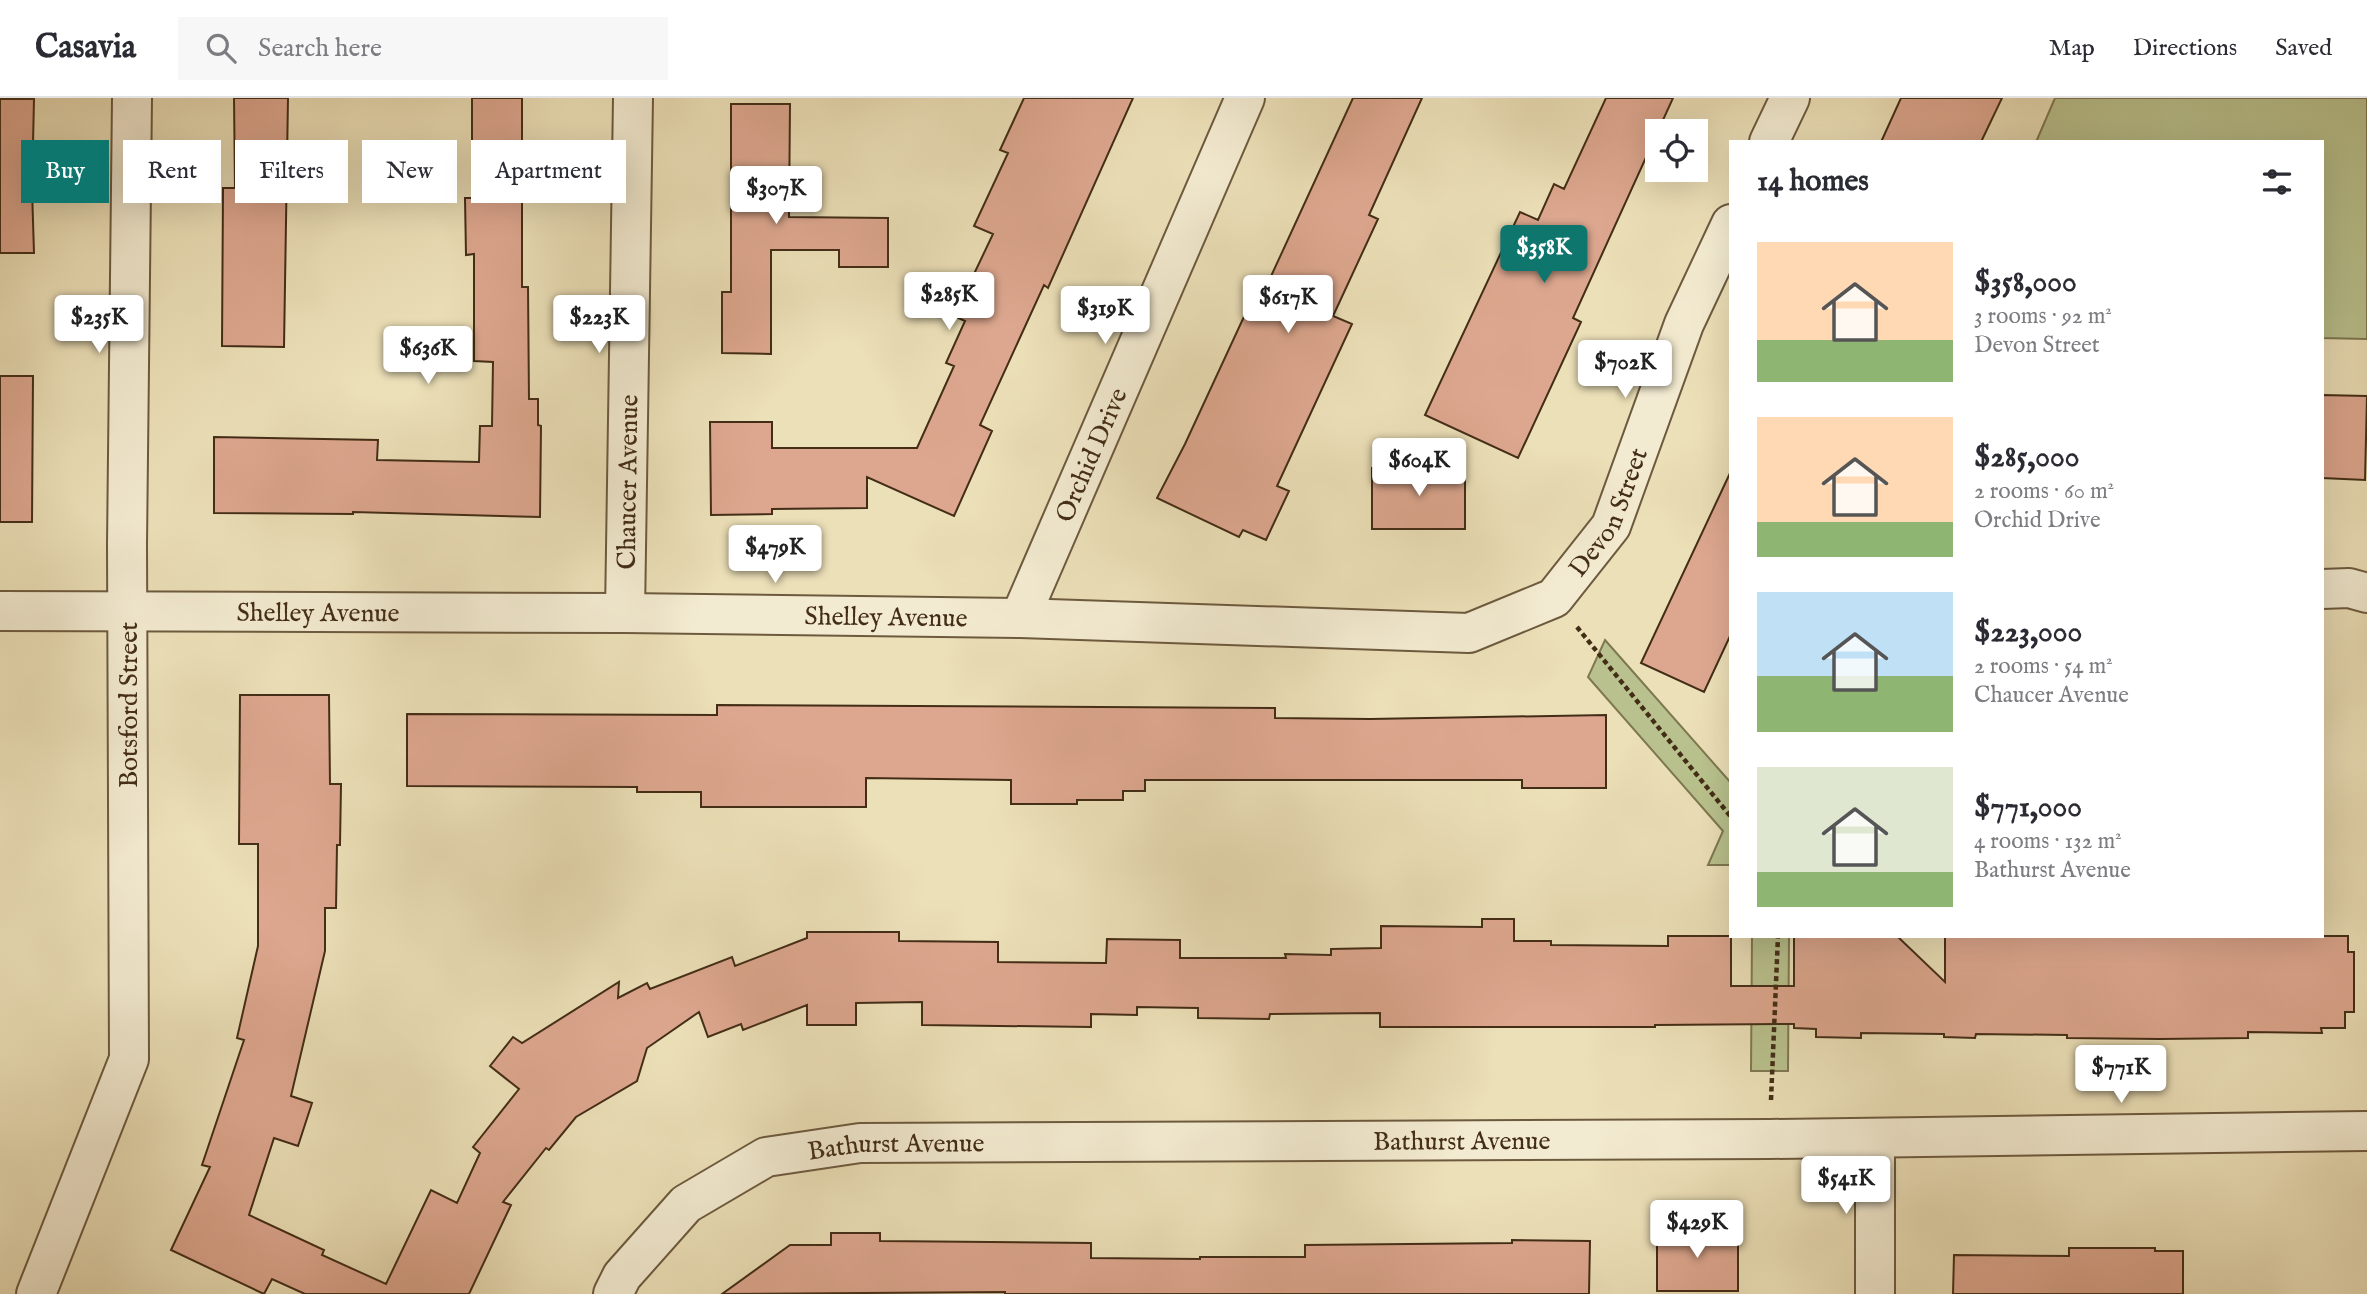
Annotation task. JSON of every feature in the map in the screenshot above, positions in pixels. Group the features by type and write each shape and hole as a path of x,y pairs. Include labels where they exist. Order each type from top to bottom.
{"street":[{"name":"Botsford Street","path":"47,1290 129,1059 127,545 132,98"},
{"name":"Chaucer Avenue","path":"625,614 633,98"},
{"name":"Orchid Drive","path":"1020,618 1245,98"},
{"path":"1770,140 1790,98"},
{"name":"Devon Street","path":"1554,598 1611,526 1684,324 1729,228"},
{"path":"2324,589 2349,588 2367,593"},
{"name":"Shelley Avenue","path":"0,611 1020,618 1469,633 1554,598"},
{"name":"Bathurst Avenue","path":"613,1294 622,1276 686,1203 766,1157 860,1143 1770,1139 2367,1131"},
{"path":"1875,1138 1875,1294"}],"path":[{"path":"1554,598 1729,815"},
{"path":"1770,1139 1778,938"}],"green space":[{"path":"2055,98 2367,98 2367,339 2324,338 2324,140 2037,140"},
{"path":"1605,640 1729,781 1729,865 1708,865 1723,831 1588,677"},
{"path":"1752,938 1789,938 1788,1071 1751,1071"}],"building":[{"path":"234,98 288,98 287,140 235,140 235,188"},
{"path":"472,98 522,98 522,140 472,140"},
{"path":"1024,98 1133,98 1048,288 1044,285 980,425 992,431 954,516 867,477 867,508 772,509 772,514 711,515 710,422 772,422 772,448 917,448 954,366 946,363 965,321 954,316 993,234 974,226 1008,153 1000,150"},
{"path":"1353,98 1422,98 1369,215 1378,219 1333,316 1352,324 1277,486 1289,491 1266,540 1243,530 1239,537 1157,498 1260,282 1267,285"},
{"path":"1606,98 1673,98 1663,119 1645,119 1645,160 1573,318 1581,322 1518,458 1425,415 1520,212 1538,220 1554,184 1564,189"},
{"path":"1901,98 2002,98 1982,140 1882,140"},
{"path":"0,99 34,99 33,140 21,140 21,203 32,203 34,253 0,253"},
{"path":"731,104 790,104 789,217 888,218 888,267 839,267 839,250 771,250 771,354 722,353 722,292 731,292"},
{"path":"223,188 235,188 235,203 286,203 284,347 222,346"},
{"path":"465,198 471,198 471,203 522,203 522,287 528,287 529,399 538,399 538,425 541,426 540,517 353,512 214,513 214,437 378,440 377,460 479,462 480,426 492,426 493,362 474,361 474,254 466,255"},
{"path":"0,376 33,376 32,522 0,522"},
{"path":"2324,395 2367,396 2365,480 2324,478"},
{"path":"1465,467 1465,529 1372,529 1372,468"},
{"path":"1729,475 1729,638 1704,692 1641,663"},
{"path":"240,695 329,695 330,784 341,784 336,908 325,908 325,951 291,1096 312,1103 298,1146 274,1138 249,1215 324,1250 322,1255 386,1284 431,1190 457,1203 480,1153 473,1147 519,1089 490,1066 513,1037 522,1043 619,982 618,998 647,983 650,989 732,957 735,966 807,938 807,932 899,932 899,941 998,942 998,962 1106,963 1107,939 1180,940 1180,958 1286,958 1285,954 1331,955 1331,949 1381,948 1381,926 1482,927 1482,919 1514,919 1514,941 1551,941 1551,945 1668,946 1668,936 1729,936 1731,986 1794,986 1794,938 1899,938 1945,982 1945,938 2348,936 2348,952 2354,952 2354,1012 2345,1012 2345,1028 2321,1028 2322,1033 2248,1032 2248,1038 2159,1039 1976,1034 1975,1038 1944,1037 1944,1034 1861,1033 1861,1038 1816,1037 1816,1029 1794,1028 1794,1024 1380,1027 1380,1013 1270,1014 1269,1019 1198,1018 1198,1008 1137,1007 1137,1015 1091,1014 1091,1027 922,1025 922,1002 856,1003 856,1025 807,1025 807,1005 743,1030 741,1024 708,1037 699,1012 647,1048 637,1081 576,1117 549,1150 546,1148 503,1202 511,1205 469,1294 305,1294 272,1279 264,1294 171,1250 210,1167 202,1165 244,1040 237,1038 258,946 258,844 239,844"},
{"path":"717,705 1275,708 1275,718 1606,715 1606,788 1522,788 1522,780 1145,780 1145,791 1123,791 1123,800 1077,800 1077,804 1011,804 1011,780 866,778 866,807 701,807 701,792 637,792 637,787 407,786 407,714 717,715"},
{"path":"1657,1230 1738,1230 1738,1291 1657,1291"},
{"path":"831,1233 880,1233 880,1241 1091,1243 1091,1258 1305,1257 1305,1245 1590,1241 1589,1294 722,1294 790,1245 831,1245"},
{"path":"2069,1248 2155,1248 2155,1251 2183,1251 2183,1294 1953,1294 1954,1255 2069,1256"}]}
